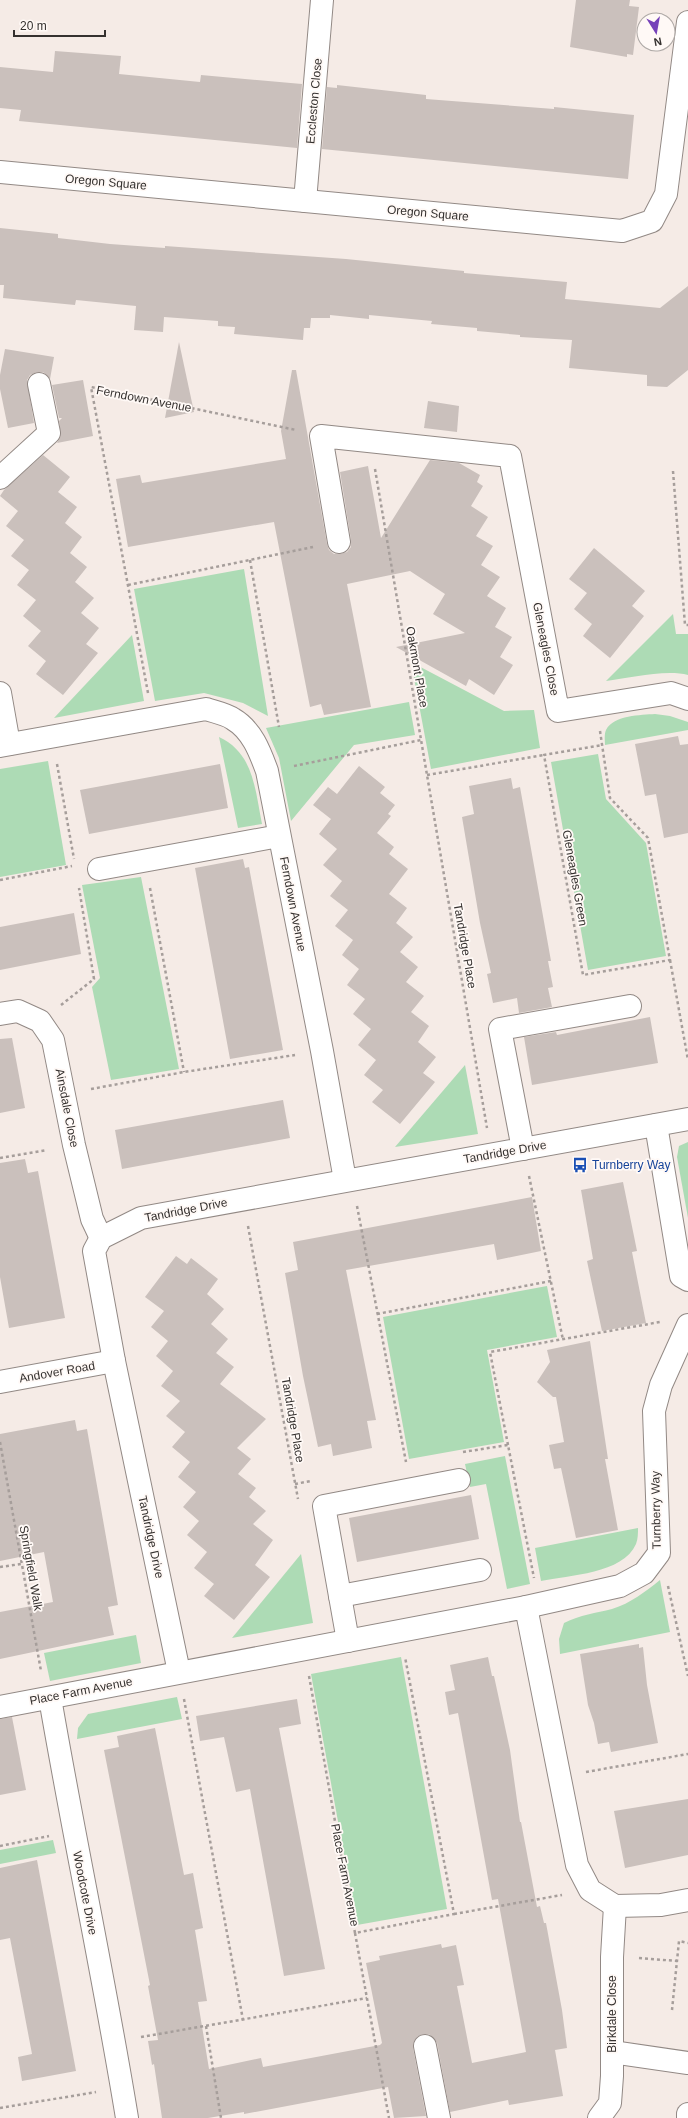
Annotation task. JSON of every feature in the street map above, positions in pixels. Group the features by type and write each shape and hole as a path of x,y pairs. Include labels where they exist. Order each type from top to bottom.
{"street":[{"name":"Eccleston Close","path":"305,201 322,0"},
{"name":"Oregon Square","path":"0,172 622,231 652,221 666,194 688,22"},
{"path":"0,478 49,433 39,384"},
{"path":"339,542 321,436 370,442"},
{"name":"Gleneagles Close","path":"370,442 510,456 558,711 671,693 688,699"},
{"path":"0,693 4,745"},
{"name":"Ferndown Avenue","path":"4,745 206,709 233,718 250,735 260,752 267,771 348,1180"},
{"path":"99,869 279,836"},
{"path":"523,1149 500,1029 630,1006"},
{"path":"0,1014 18,1011 40,1021"},
{"name":"Ainsdale Close","path":"40,1021 53,1040 74,1145 92,1219 101,1238"},
{"name":"Tandridge Drive","path":"179,1672 114,1361 94,1251 101,1238 141,1218 688,1118"},
{"path":"656,1125 681,1276 688,1280"},
{"name":"Turnberry Way","path":"526,1607 620,1586 644,1573 659,1553 654,1411 661,1385 688,1326"},
{"name":"Andover Road","path":"0,1382 114,1361"},
{"path":"348,1641 324,1506 459,1480"},
{"path":"340,1596 480,1570"},
{"path":"526,1607 558,1777 577,1865 590,1890 615,1906 661,1905 688,1900"},
{"name":"Place Farm Avenue","path":"0,1707 526,1607"},
{"name":"Woodcote Drive","path":"48,1698 114,2041 127,2118"},
{"name":"Birkdale Close","path":"599,2118 610,2103 612,2052 612,1957 615,1906"},
{"path":"425,2046 439,2118"},
{"path":"612,2052 688,2063"}],"path":[{"name":"Ferndown Avenue","path":"153,719 91,387 321,436"},
{"name":"Oakmont Place","path":"370,442 421,740"},
{"path":"673,471 685,625 688,625"},
{"path":"128,585 339,542"},
{"path":"250,560 279,729"},
{"path":"595,705 610,798 648,838 688,1060"},
{"path":"0,880 75,866 52,737"},
{"path":"267,771 421,740"},
{"name":"Tandridge Place","path":"421,740 491,1155"},
{"path":"427,774 602,745"},
{"name":"Gleneagles Green","path":"544,755 583,975 670,960"},
{"path":"145,860 184,1072"},
{"path":"40,1021 94,979 77,881"},
{"path":"65,1094 184,1072 322,1051"},
{"path":"0,1158 74,1145"},
{"path":"523,1149 563,1340"},
{"path":"348,1180 378,1314 406,1462"},
{"name":"Tandridge Place","path":"243,1199 298,1500"},
{"path":"378,1314 551,1281"},
{"path":"508,1445 490,1352 665,1321"},
{"name":"Springfield Walk","path":"0,1442 21,1564 48,1698"},
{"path":"652,1562 665,1573 688,1676"},
{"path":"0,1567 21,1564"},
{"path":"400,1631 454,1914"},
{"name":"Place Farm Avenue","path":"304,1649 355,1933 590,1890"},
{"path":"179,1672 243,2020"},
{"path":"558,1777 688,1754"},
{"path":"0,1846 73,1832"},
{"path":"355,1933 389,2118"},
{"path":"672,2010 679,1942 688,1943"},
{"path":"612,1957 677,1960"},
{"path":"114,2041 367,1998"},
{"path":"206,2026 221,2118"},
{"path":"0,2108 122,2088"}],"green space":[{"path":"244,569 268,716 243,703 204,693 155,701 134,589"},
{"path":"673,614 676,634 688,634 688,675 679,673 658,673 606,681"},
{"path":"132,635 144,701 54,718"},
{"path":"411,662 504,711 534,710 540,748 431,769"},
{"path":"409,702 415,735 354,745 291,821 279,758 266,728"},
{"path":"655,714 670,716 688,722 688,730 605,745 606,730 615,721 628,717"},
{"path":"219,737 231,744 240,753 246,763 255,786 262,824 238,828"},
{"path":"598,754 606,799 646,843 666,956 588,970 551,762"},
{"path":"48,761 66,865 0,877 0,769"},
{"path":"141,877 179,1069 111,1080 92,987 100,978 82,885"},
{"path":"465,1065 478,1134 395,1147"},
{"path":"688,1142 688,1218 677,1157 679,1146"},
{"path":"547,1286 557,1337 487,1350 504,1442 409,1459 383,1317"},
{"path":"505,1456 530,1584 507,1589 486,1484 470,1487 465,1464"},
{"path":"638,1528 638,1538 636,1544 629,1554 620,1562 594,1572 541,1581 535,1548"},
{"path":"301,1554 313,1623 232,1638"},
{"path":"660,1580 670,1632 560,1654 559,1639 564,1623 588,1614 612,1609 625,1604"},
{"path":"136,1635 141,1663 50,1681 44,1653"},
{"path":"401,1657 447,1909 357,1925 311,1674"},
{"path":"177,1697 182,1719 77,1739 78,1728 88,1714"},
{"path":"53,1840 56,1853 0,1864 0,1850"}],"building":[{"path":"576,0 630,0 629,6 639,7 638,12 636,12 636,31 633,55 627,54 627,57 570,47"},
{"path":"55,51 121,56 119,74 200,82 201,75 302,84 297,148 19,121 21,110 0,108 0,67 53,72"},
{"path":"337,85 426,95 426,99 554,109 554,107 634,115 628,179 322,149 327,87 337,88"},
{"path":"0,228 58,234 58,238 110,244 165,248 165,246 346,259 464,271 464,273 567,282 565,299 660,308 688,286 688,370 667,387 647,386 647,375 569,368 572,340 520,337 520,335 477,331 477,328 431,324 432,321 369,315 369,319 330,315 330,318 311,318 310,328 304,328 303,340 234,334 235,327 218,326 218,321 164,317 163,332 134,330 136,306 76,300 75,305 3,298 4,285 0,285"},
{"path":"179,342 194,412 165,418"},
{"path":"5,349 54,357 50,379 43,372 37,372 30,375 27,380 34,423 8,428 0,389 0,375"},
{"path":"292,370 296,370 327,544 329,550 334,554 347,552 351,547 340,472 368,466 381,538 430,460 459,463 480,475 477,482 483,486 471,506 488,517 476,536 493,546 481,565 500,577 487,596 506,608 495,627 512,637 500,657 513,665 494,695 469,679 466,686 396,647 465,633 433,614 445,594 410,571 347,584 371,707 324,715 321,704 310,707 274,522 128,547 116,479 140,475 142,483 286,459 281,431"},
{"path":"83,380 93,436 57,443 61,436 59,421 62,418 59,418 52,385"},
{"path":"428,401 459,406 457,432 424,428"},
{"path":"43,455 70,477 58,492 77,507 65,523 82,537 70,553 87,567 75,582 94,598 81,613 99,628 86,644 98,653 63,695 36,674 46,661 28,646 41,631 23,616 36,600 17,585 29,570 11,556 24,540 6,526 18,511 0,496 4,490"},
{"path":"594,548 645,591 632,606 644,616 610,658 583,636 592,624 574,609 587,593 569,579"},
{"path":"678,736 680,745 688,744 688,833 664,838 656,794 645,796 635,744"},
{"path":"220,764 228,808 89,834 80,790"},
{"path":"359,766 385,787 380,793 395,805 388,814 391,816 377,833 394,847 389,854 408,869 389,894 407,908 396,923 413,937 400,952 418,967 406,982 424,996 411,1012 429,1026 418,1042 436,1057 423,1073 435,1082 400,1124 372,1102 383,1090 364,1075 376,1060 358,1045 371,1029 353,1014 365,999 347,985 359,969 342,955 353,940 335,926 348,910 330,896 342,881 323,865 337,849 319,834 331,819 313,805 328,787 337,794"},
{"path":"511,778 513,789 520,787 551,961 548,961 553,987 548,988 552,1007 519,1013 517,998 493,1003 487,974 491,973 480,923 462,817 474,814 469,786"},
{"path":"243,859 245,868 249,867 283,1050 230,1059 195,868"},
{"path":"74,913 81,954 0,970 0,927"},
{"path":"650,1017 658,1063 532,1085 524,1037 556,1032 557,1035"},
{"path":"12,1038 25,1108 0,1113 0,1039"},
{"path":"283,1100 290,1138 122,1169 115,1130"},
{"path":"25,1159 28,1173 38,1171 65,1318 9,1328 0,1277 0,1163"},
{"path":"623,1182 637,1251 632,1252 646,1323 602,1331 587,1261 593,1259 581,1190"},
{"path":"532,1197 541,1251 497,1260 494,1244 346,1270 376,1420 367,1421 372,1448 333,1456 331,1444 318,1447 303,1376 285,1273 298,1270 293,1242"},
{"path":"176,1256 187,1264 191,1258 218,1279 207,1294 224,1309 211,1324 228,1339 216,1353 234,1367 220,1384 266,1419 237,1448 251,1459 238,1474 256,1488 249,1497 266,1511 253,1524 273,1540 255,1565 270,1577 234,1620 204,1596 214,1584 194,1568 207,1552 187,1535 199,1521 183,1507 196,1492 178,1477 190,1462 172,1447 185,1432 166,1416 180,1401 161,1386 173,1371 156,1356 168,1341 151,1327 164,1311 145,1297"},
{"path":"590,1341 608,1459 605,1459 618,1530 576,1538 561,1468 554,1469 549,1445 564,1442 556,1397 553,1397 537,1382 550,1362 547,1350"},
{"path":"75,1420 77,1431 87,1429 118,1605 108,1607 114,1635 0,1659 0,1612 53,1602 44,1552 0,1561 0,1434"},
{"path":"471,1495 479,1539 357,1562 349,1518"},
{"path":"639,1644 639,1648 643,1647 647,1685 658,1743 611,1752 609,1742 598,1744 594,1723 588,1705 580,1654"},
{"path":"488,1657 492,1676 494,1676 510,1750 520,1822 537,1907 540,1906 544,1923 546,1923 562,2010 567,2048 555,2050 563,2096 509,2105 508,2100 450,2112 437,2043 429,2034 423,2034 417,2037 413,2048 426,2116 394,2118 388,2087 244,2114 244,2112 208,2118 162,2118 154,2064 152,2065 148,2041 158,2040 148,1986 150,1985 104,1750 119,1747 117,1736 155,1728 184,1875 193,1873 203,1928 195,1930 207,2001 198,2002 209,2069 261,2058 263,2067 380,2045 382,2043 366,1963 380,1960 379,1956 441,1944 442,1948 456,1945 464,1985 457,1986 472,2063 526,2052 498,1899 492,1900 458,1713 449,1715 445,1692 455,1690 450,1665"},
{"path":"297,1699 301,1724 279,1728 325,1969 284,1976 250,1789 236,1792 224,1737 200,1741 196,1716"},
{"path":"12,1717 26,1790 0,1795 0,1719"},
{"path":"688,1799 688,1855 625,1868 614,1811"},
{"path":"37,1860 76,2071 22,2081 18,2057 32,2054 10,1938 0,1940 0,1868"}],"place":[{"name":"Turnberry Way","path":"580,1165"}]}
